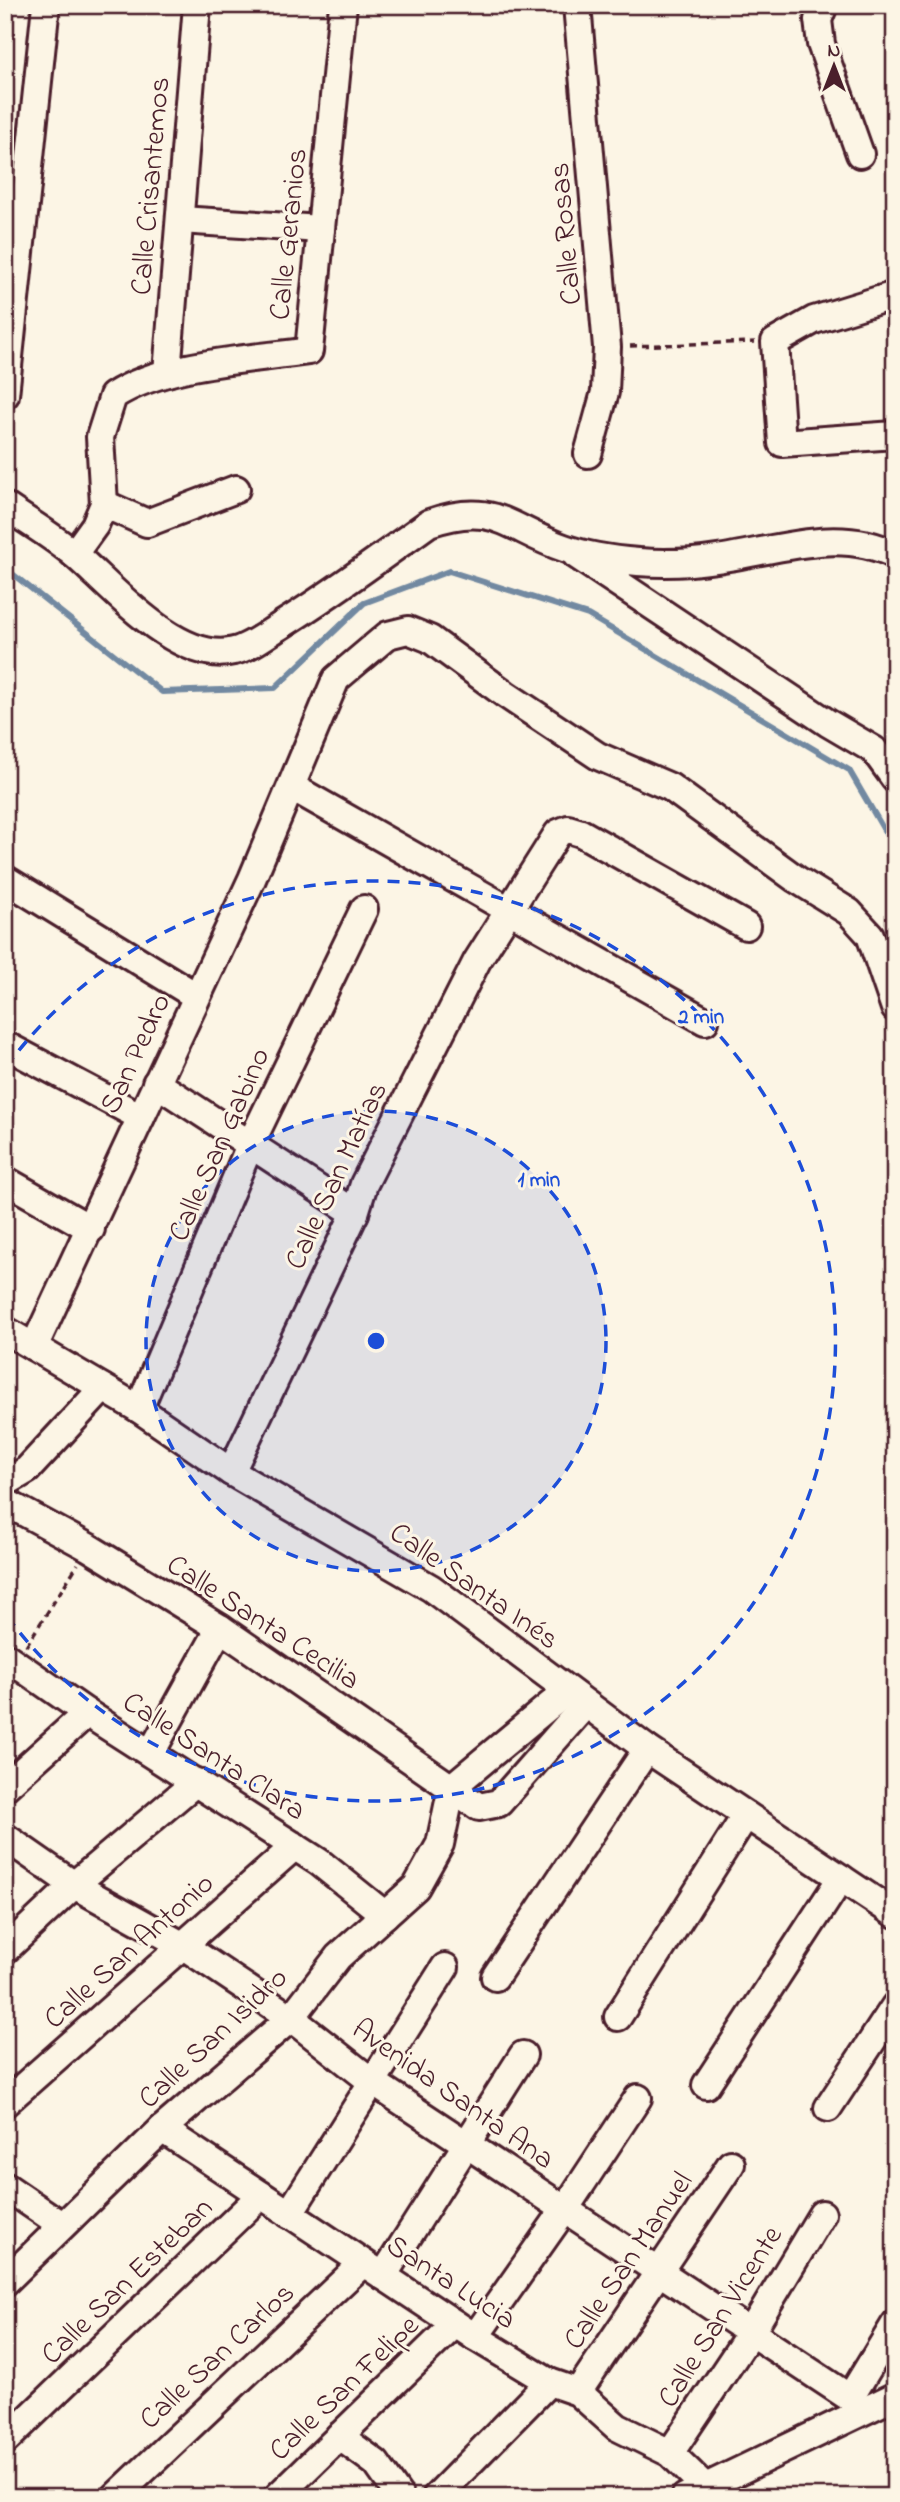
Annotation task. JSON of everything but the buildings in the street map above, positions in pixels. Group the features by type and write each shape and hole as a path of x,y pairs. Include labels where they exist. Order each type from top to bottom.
{"street":[{"path":"5,396 46,5"},
{"name":"Calle Crisantemos","path":"167,373 197,5"},
{"name":"Calle Geranios","path":"104,504 100,437 113,396 128,386 167,373 309,351 343,5"},
{"name":"Calle Rosas","path":"577,5 607,347 605,392 588,454"},
{"path":"824,5 818,20 821,44 860,154"},
{"path":"180,220 321,229"},
{"path":"895,295 814,320 775,342 782,443 895,435"},
{"path":"74,554 95,525 104,504 147,523 236,489"},
{"path":"5,506 74,554 146,617 185,645 209,652 234,651 267,634 315,604 429,523 477,512 491,516 566,549 828,723 874,750 895,779"},
{"path":"566,549 636,562 677,563 827,542 859,542 895,555"},
{"name":"San Pedro","path":"34,1346 91,1229 292,787 336,679 388,635 408,630 430,639 505,694 598,756 670,787 796,879 849,912 870,934 895,1008"},
{"path":"292,787 705,1021"},
{"name":"Calle San Matías","path":"231,1472 355,1213 363,1184 477,961 558,833 568,829 746,926"},
{"path":"5,879 196,996"},
{"name":"Calle San Gabino","path":"139,1409 250,1144 364,909"},
{"path":"5,1045 141,1117"},
{"path":"156,1083 355,1213"},
{"path":"5,1180 91,1229"},
{"name":"Calle Santa Inés","path":"5,1330 139,1409 231,1472 431,1588 647,1749 895,1914"},
{"path":"5,1483 27,1470 103,1388"},
{"name":"Calle Santa Cecilia","path":"5,1502 88,1547 220,1628 479,1807 499,1803 576,1698"},
{"path":"151,1753 220,1628"},
{"name":"Calle Santa Clara","path":"10,1659 87,1713 295,1846 385,1915"},
{"path":"452,1787 576,1698"},
{"path":"5,1787 87,1713"},
{"path":"495,1978 647,1749"},
{"path":"5,1950 74,1885 195,1782"},
{"name":"Calle San Isidro","path":"5,2282 162,2129 290,2018 338,1957 416,1887 440,1844 452,1787"},
{"path":"618,2017 746,1815"},
{"name":"Avenida Santa Ana","path":"5,1837 74,1885 182,1945 290,2018 371,2081 856,2404"},
{"name":"Calle San Antonio","path":"5,2103 295,1846"},
{"path":"706,2085 841,1878"},
{"path":"289,2214 445,1967"},
{"path":"828,2108 895,2006"},
{"name":"Calle San Carlos","path":"115,2497 373,2269 466,2144 523,2055"},
{"name":"Calle San Felipe","path":"277,2497 339,2436 465,2330 565,2209 638,2098"},
{"name":"Santa Lucia","path":"162,2129 465,2330 549,2382 578,2392 617,2427 670,2453 695,2491"},
{"name":"Calle San Manuel","path":"578,2392 731,2164"},
{"path":"5,2186 62,2225"},
{"name":"Calle San Esteban","path":"5,2441 261,2195"},
{"name":"Calle San Vicente","path":"670,2453 751,2332 822,2214"},
{"path":"856,2404 895,2324"},
{"path":"436,2497 549,2382"},
{"path":"695,2491 856,2404 895,2396"},
{"path":"339,2436 376,2463 400,2497"}],"path":[{"path":"607,347 730,341 775,342"},
{"path":"10,1659 88,1547"}],"waterway":[{"path":"5,568 162,692 275,688 364,603 449,571 588,615 849,770 895,849"}]}
